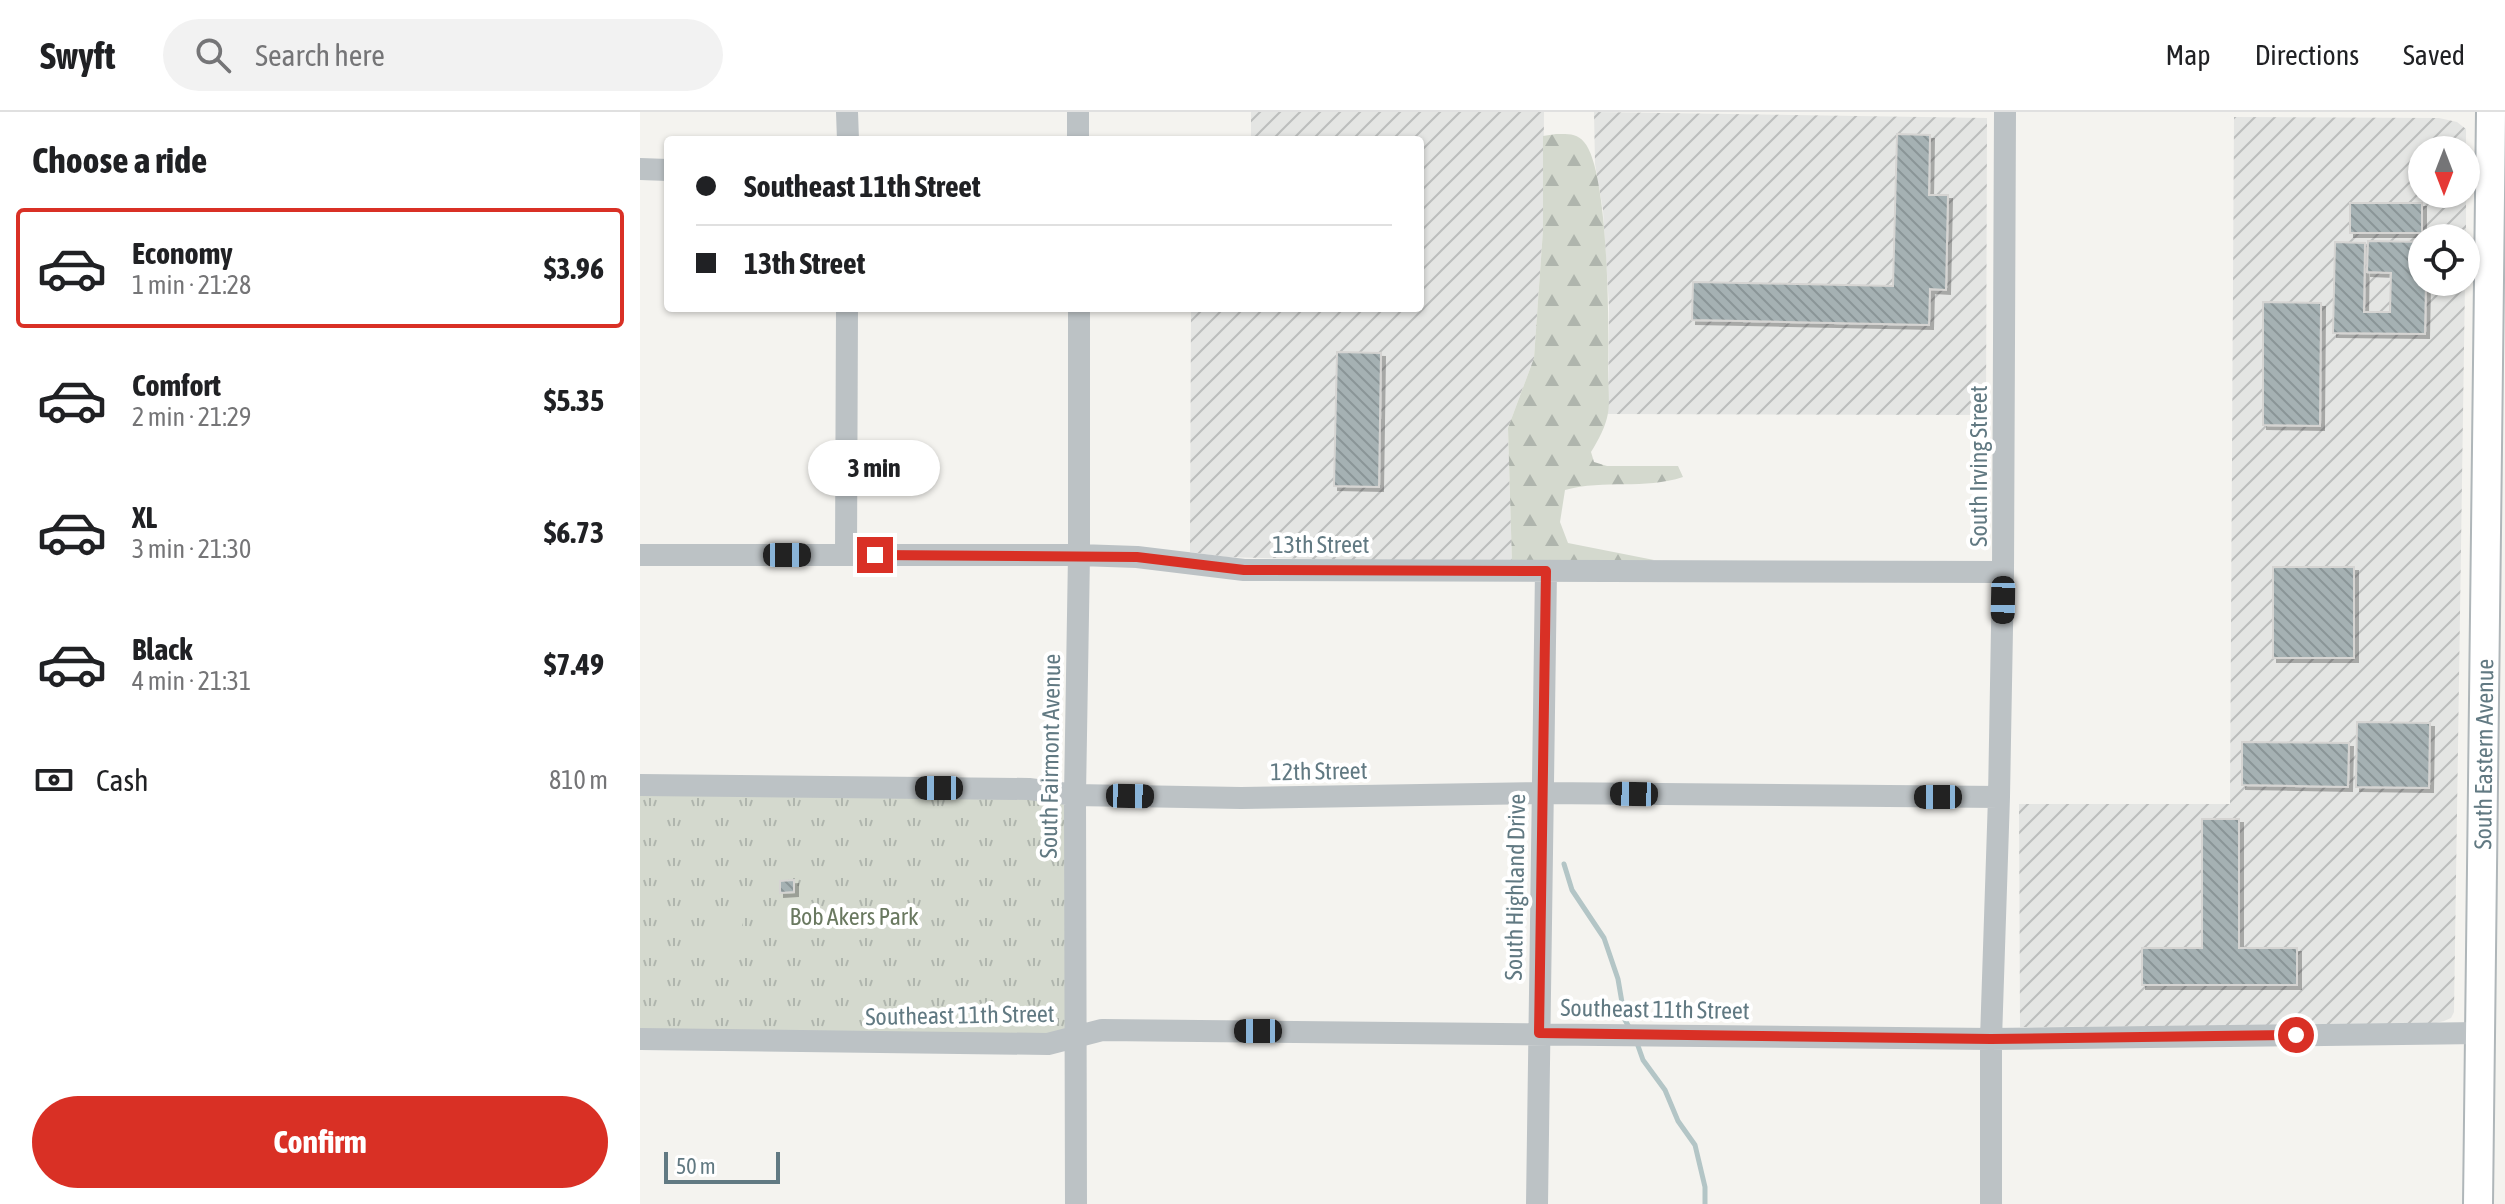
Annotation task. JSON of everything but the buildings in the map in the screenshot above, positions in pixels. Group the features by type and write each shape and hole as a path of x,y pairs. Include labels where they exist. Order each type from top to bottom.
{"main road":[{"name":"South Eastern Avenue","path":"2478,1204 2491,112"}],"street":[{"path":"847,112 848,136"},
{"path":"1078,112 1078,136"},
{"name":"South Irving Street","path":"1991,1204 1991,1039 2003,572 2005,112"},
{"path":"640,169 664,170"},
{"path":"846,555 847,312"},
{"name":"South Fairmont Avenue","path":"1076,1204 1079,312"},
{"name":"13th Street","path":"640,555 1079,555 1137,557 1244,570 2003,572"},
{"name":"South Highland Drive","path":"1537,1204 1546,571"},
{"name":"12th Street","path":"640,785 1029,789 1075,795 1241,798 1542,793 1999,797"},
{"name":"Southeast 11th Street","path":"640,1039 1048,1044 1102,1030 1991,1039 2480,1033"}],"shaded area":[{"path":"1251,112 1544,112 1543,230 1534,358 1508,428 1512,564 1226,557 1190,552 1191,312 1424,312 1424,136 1251,136"},
{"path":"1594,112 1987,118 1986,415 1608,414 1609,307 1603,210 1595,164"},
{"path":"2234,117 2439,118 2457,122 2466,129 2466,136 2408,136 2408,208 2466,208 2466,224 2408,224 2408,296 2465,296 2454,1012 2451,1018 2428,1025 2020,1027 2019,804 2230,804"}],"green space":[{"path":"1543,136 1575,136 1584,142 1592,158 1603,215 1609,403 1605,423 1591,452 1594,462 1607,466 1678,466 1683,477 1654,483 1595,485 1565,490 1560,522 1568,543 1654,560 1639,565 1512,564 1508,428 1534,358 1543,230"},
{"name":"Bob Akers Park","path":"640,791 1044,797 1062,803 1066,808 1065,1030 1059,1036 640,1035"},
{"path":"712,914 742,914 742,956 712,956"}],"waterway":[{"path":"1564,864 1572,890 1604,938 1629,1027"},
{"path":"1637,1043 1643,1060 1665,1090 1678,1121 1695,1145 1705,1187 1705,1204"}],"route":[{"path":"875,555 1137,557 1244,570 1546,571 1539,1033 1991,1039 2296,1035"}]}
